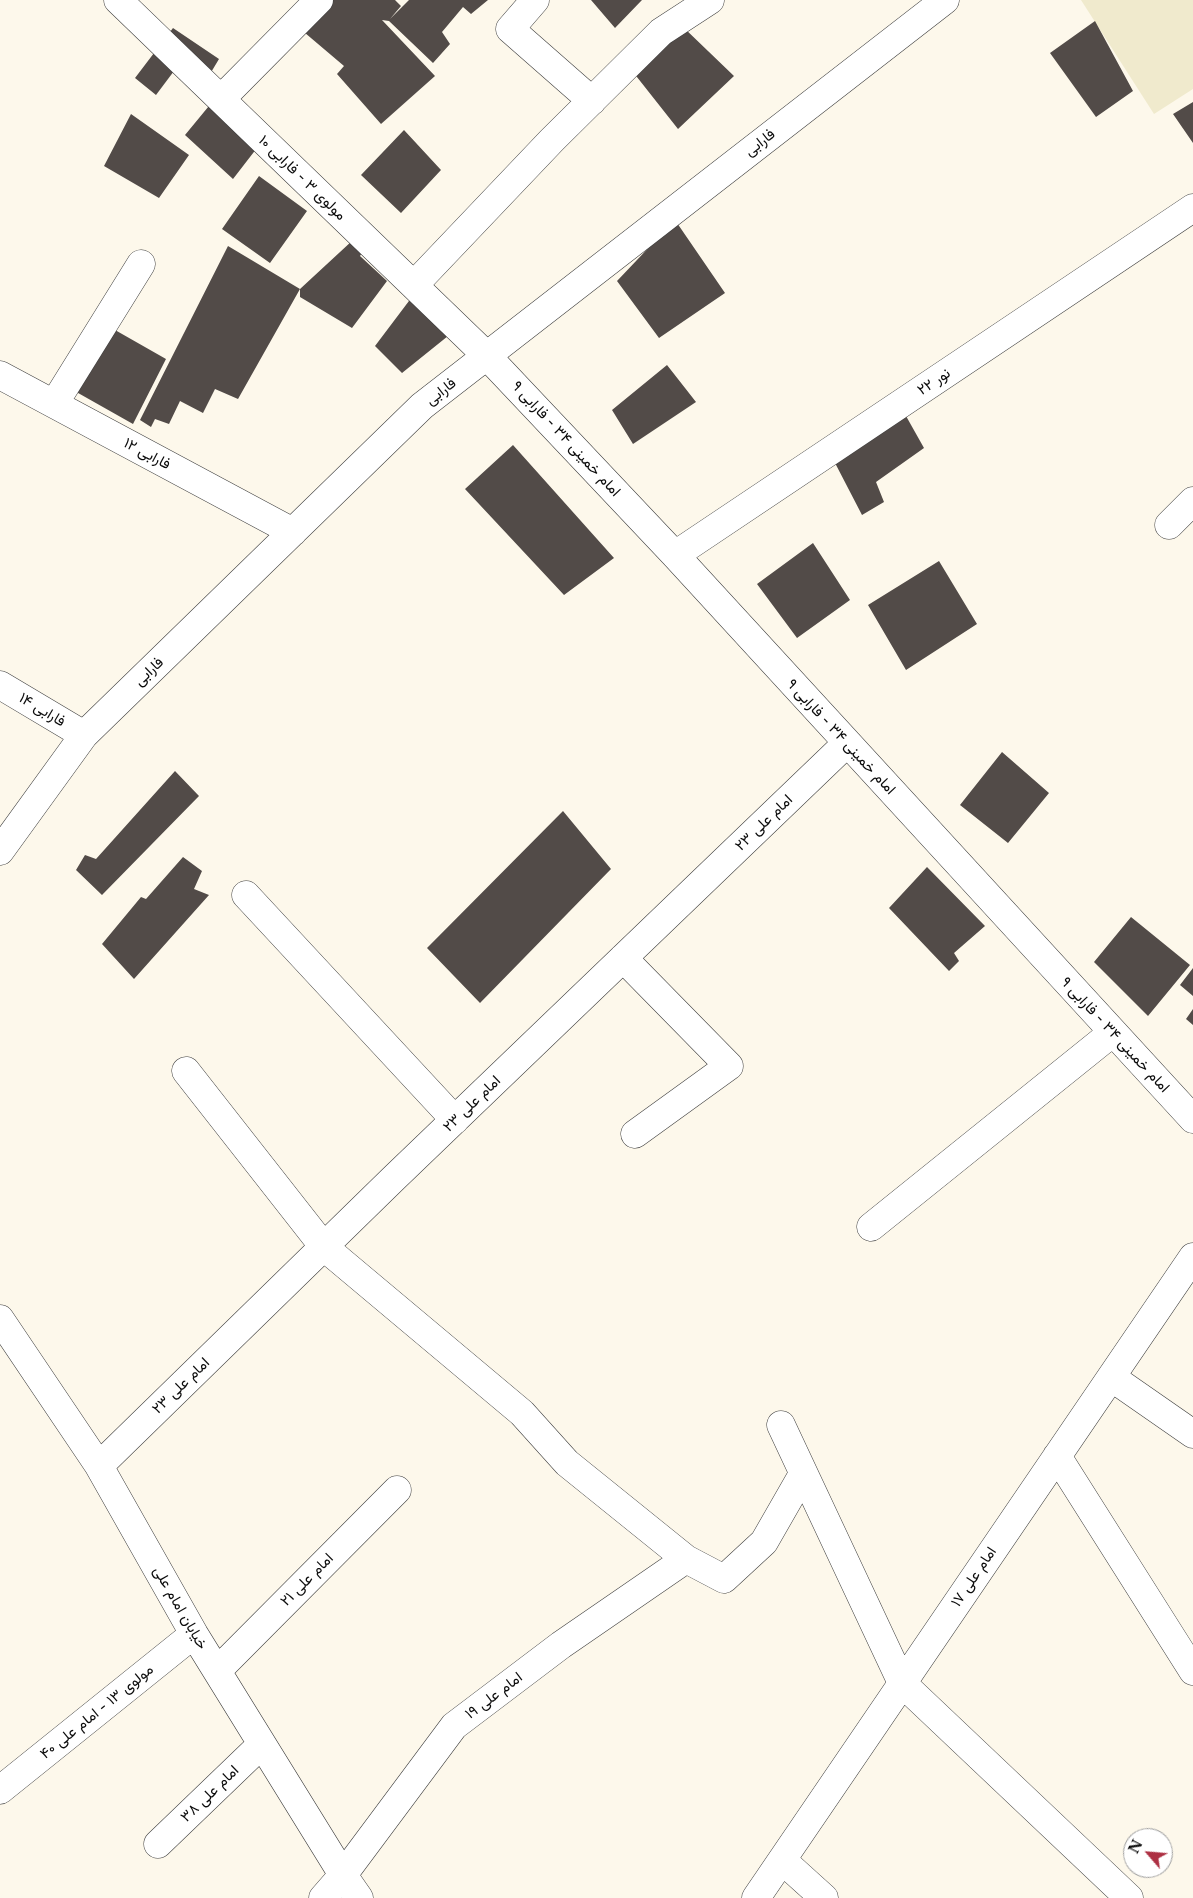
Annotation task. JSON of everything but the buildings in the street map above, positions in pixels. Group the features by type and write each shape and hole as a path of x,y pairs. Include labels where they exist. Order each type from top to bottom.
{"street":[{"name":"مولوی ۳ - فارابی ۱۰","path":"118,0 144,10 221,99 487,356"},
{"path":"221,99 319,0"},
{"path":"535,0 510,29 592,101"},
{"path":"414,285 661,32 710,0"},
{"name":"فارابی","path":"0,851 84,735 422,406 944,0"},
{"name":"نور ۲۲","path":"675,556 1193,208"},
{"path":"54,404 141,264"},
{"name":"امام خمینی ۳۴ - فارابی ۹","path":"487,356 675,556 1193,1119"},
{"name":"فارابی ۱۲","path":"0,375 293,532"},
{"path":"1170,525 1193,501"},
{"name":"فارابی ۱۴","path":"0,685 84,735"},
{"name":"امام علی ۲۳","path":"99,1466 847,743"},
{"path":"246,895 455,1120"},
{"path":"624,958 729,1066 635,1134"},
{"path":"871,1227 1112,1033"},
{"path":"186,1071 324,1247 522,1413 567,1463 686,1559 724,1579 764,1542 803,1474"},
{"name":"امام علی ۱۷","path":"756,1898 1193,1257"},
{"name":"خیابان امام علی","path":"0,1319 99,1466 194,1634 359,1898"},
{"path":"1111,1377 1193,1434"},
{"path":"781,1425 902,1683 1130,1898"},
{"path":"1057,1456 1193,1670"},
{"name":"امام علی ۲۱","path":"217,1671 397,1490"},
{"name":"امام علی ۱۹","path":"323,1898 343,1875 454,1726 561,1645 686,1559"},
{"name":"مولوی ۱۳ - امام علی ۴۰","path":"0,1790 194,1634"},
{"name":"امام علی ۳۸","path":"158,1844 262,1744"},
{"path":"782,1860 824,1898"}],"shaded area":[{"path":"1081,0 1193,0 1193,89 1154,114"}]}
